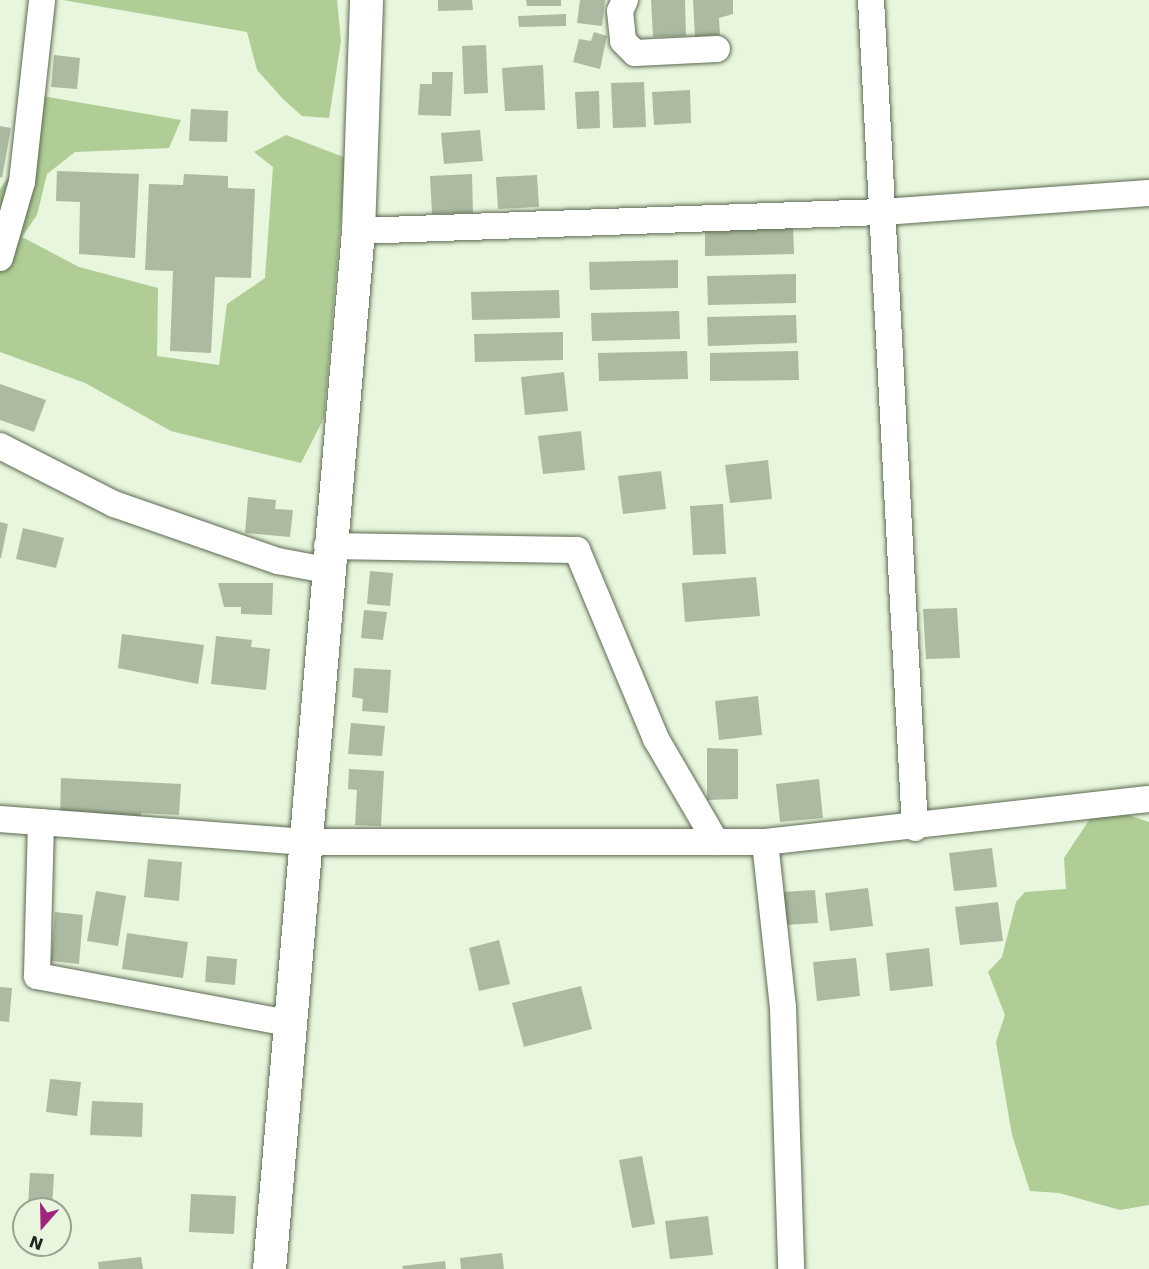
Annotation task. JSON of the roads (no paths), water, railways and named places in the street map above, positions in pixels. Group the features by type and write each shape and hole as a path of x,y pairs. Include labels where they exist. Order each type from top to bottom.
{"street":[{"path":"0,258 22,182 42,0"},
{"path":"269,1269 306,842 327,558 358,231 366,0"},
{"path":"625,0 620,11 623,41 635,53 717,49"},
{"path":"871,0 915,828"},
{"path":"358,231 882,212 1149,193"},
{"path":"0,446 114,504 278,561 577,550 656,739 716,842"},
{"path":"0,819 306,842 765,842 915,828 1149,799"},
{"path":"41,822 37,976 289,1023"},
{"path":"765,842 783,1008 791,1269"}]}
